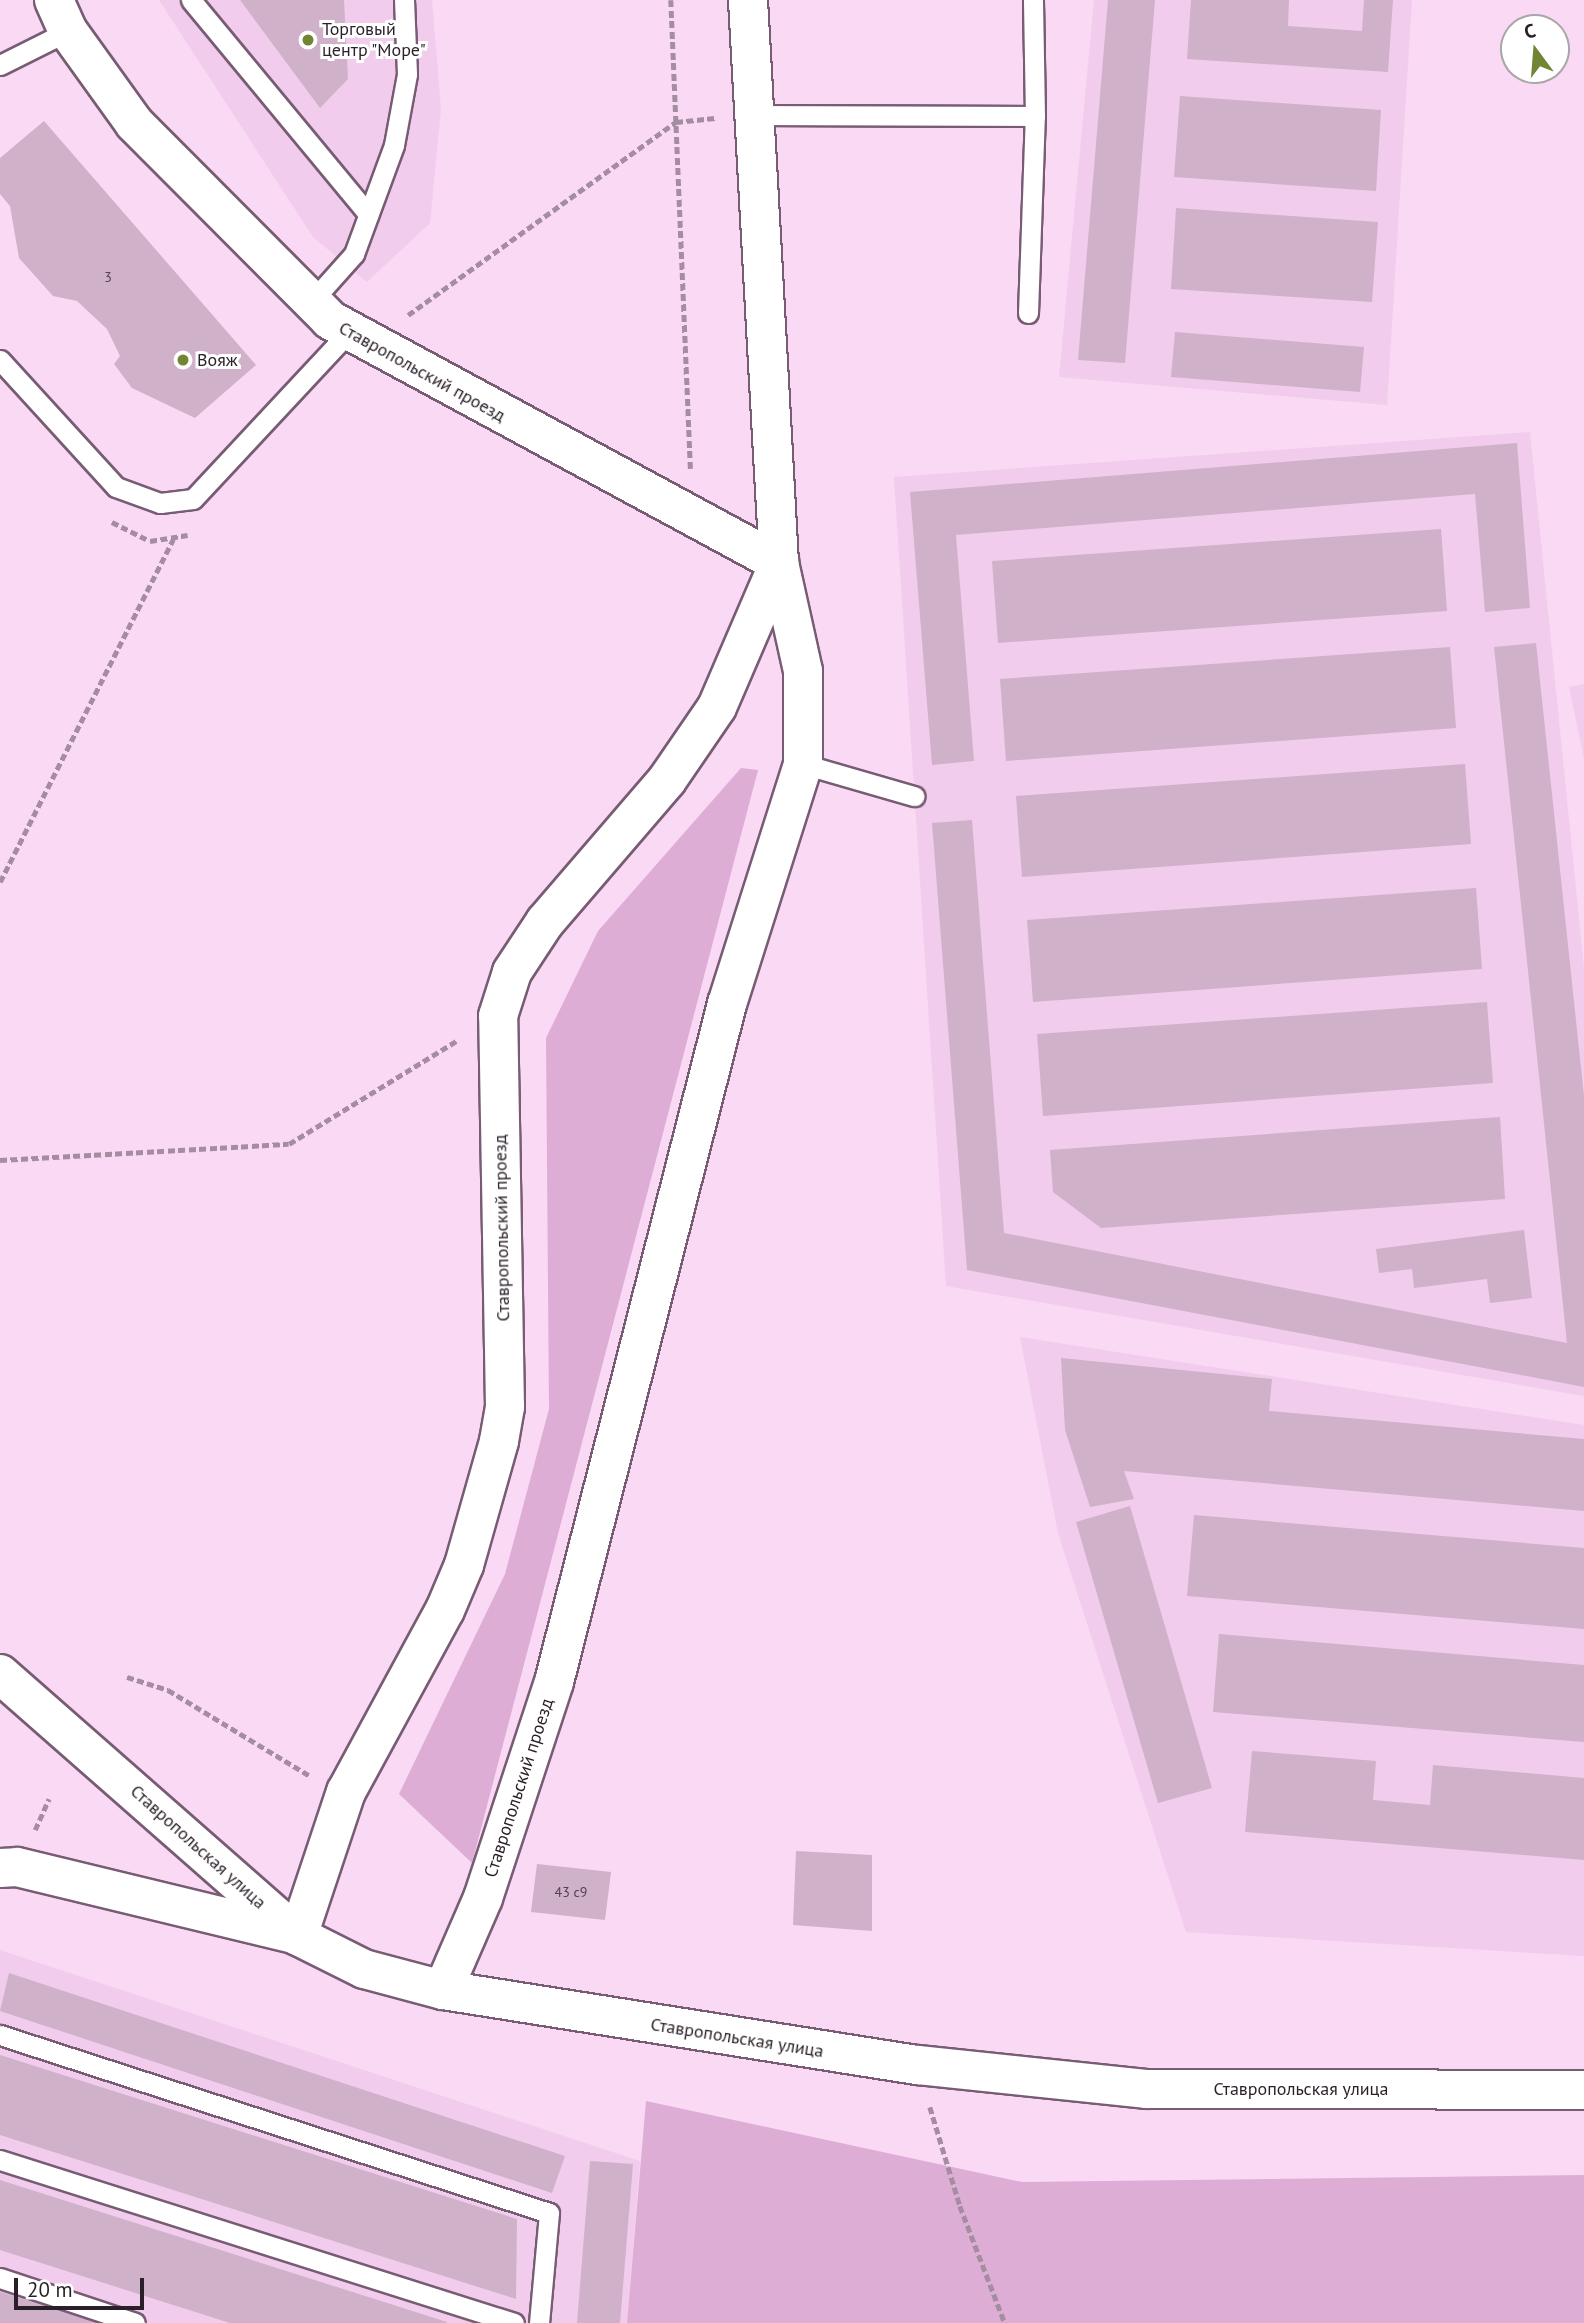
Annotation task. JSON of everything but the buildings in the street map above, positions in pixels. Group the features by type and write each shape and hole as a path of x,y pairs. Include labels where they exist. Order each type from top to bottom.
{"street":[{"name":"Ставропольский проезд","path":"443,1990 483,1898 554,1682 727,1004 803,764 803,671 779,564 748,0"},
{"name":"Ставропольский проезд","path":"61,16 134,123 312,301 348,333 779,564"},
{"name":"Ставропольский проезд","path":"298,1936 346,1792 445,1610 499,1441 505,1407 498,1016 512,972 545,922 667,780 717,707 779,564"},
{"name":"Ставропольская улица","path":"0,1676 298,1936 364,1969 443,1990 918,2066 1146,2089 1584,2090"},
{"path":"0,1868 17,1867 298,1936"}],"lane":[{"path":"191,0 368,214"},
{"path":"312,301 354,254 394,145 407,74 404,0"},
{"path":"1028,313 1035,116 1032,0"},
{"path":"0,65 61,16"},
{"path":"755,115 1035,116"},
{"path":"0,360 116,487 160,503 193,499 348,333"},
{"path":"803,764 914,796"},
{"path":"0,2035 549,2213 540,2323"},
{"path":"0,2160 514,2323"},
{"path":"0,2278 135,2323"}],"path":[{"path":"670,0 693,519"},
{"path":"401,319 676,121 755,115"},
{"path":"0,882 193,499"},
{"path":"0,1160 289,1144 498,1016"},
{"path":"127,1677 168,1690 274,1759 346,1792"},
{"path":"918,2066 960,2206 1005,2323"}],"shaded area":[{"path":"159,0 432,0 441,109 430,223 367,282 313,237"},
{"path":"1094,0 1412,0 1387,405 1059,377"},
{"path":"1530,432 1584,969 1584,1396 946,1286 894,477"},
{"path":"1584,684 1584,759 1569,687"},
{"path":"741,768 758,770 472,1863 399,1794 505,1574 549,1409 546,1038 598,931"},
{"path":"1020,1337 1584,1425 1584,1956 1186,1932 1058,1533"},
{"path":"0,1950 640,2161 627,2323 0,2323"},
{"path":"646,2101 1022,2182 1584,2175 1584,2323 627,2323"}],"place":[{"name":"Торговый центр \"Море\"","path":"308,40"},
{"name":"Вояж","path":"183,360"}]}
